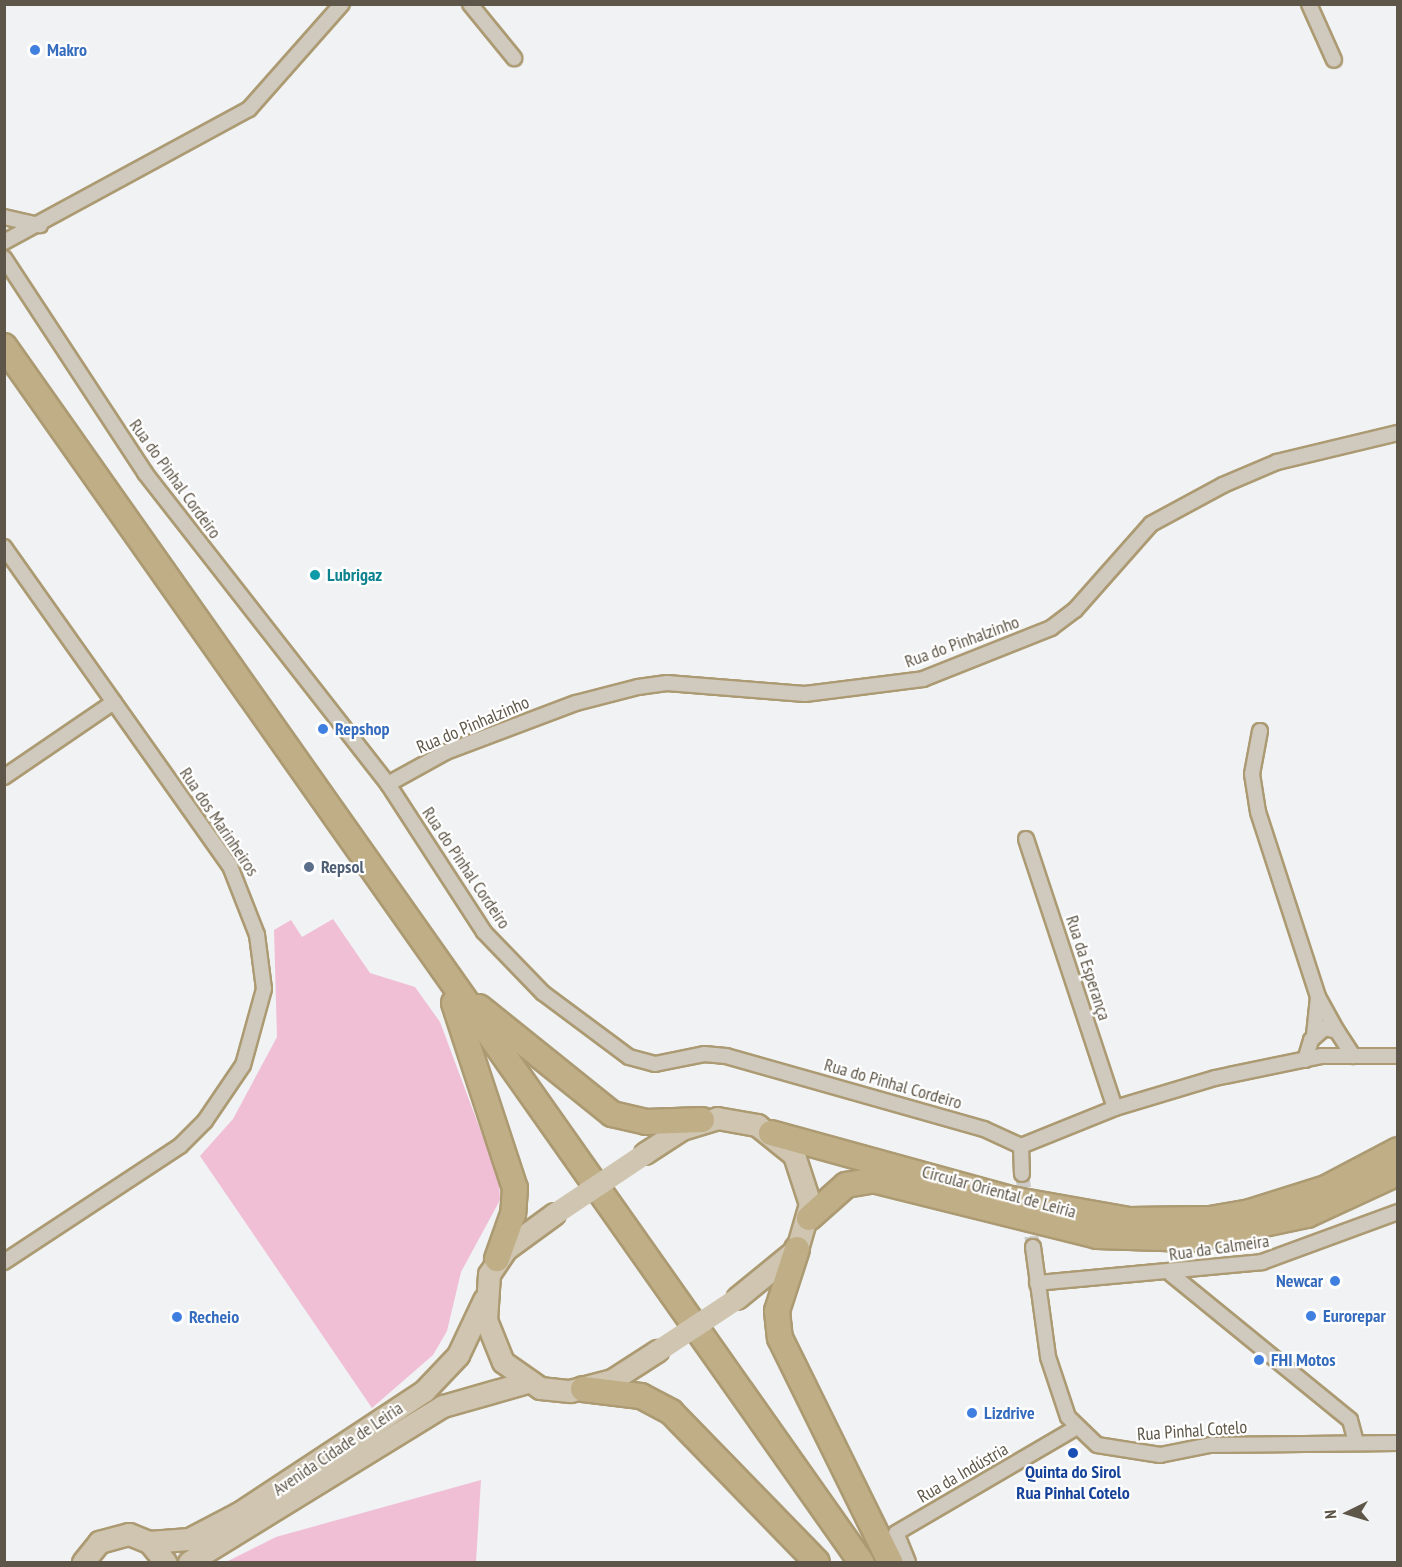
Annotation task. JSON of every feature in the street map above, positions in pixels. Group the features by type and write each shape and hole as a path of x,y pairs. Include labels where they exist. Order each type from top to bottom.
{"highway":[{"path":"4,346 861,1563"},
{"path":"4,364 453,1000 846,1563"},
{"path":"439,964 487,1015 604,1109 646,1122 702,1119"},
{"path":"453,1000 515,1188 513,1214 497,1259"},
{"name":"Circular Oriental de Leiria","path":"771,1132 816,1149 915,1168 1041,1206 1140,1221 1210,1219 1286,1202 1398,1150"},
{"name":"Circular Oriental de Leiria","path":"809,1218 846,1185 873,1180 1097,1236 1193,1239 1307,1215 1398,1173"},
{"path":"797,1249 777,1311 780,1338 890,1563"},
{"path":"583,1389 641,1396 670,1412 816,1563"}],"main road":[{"path":"484,1300 495,1350 527,1382 556,1391 583,1389 612,1380 737,1298 797,1249 809,1218 809,1190 800,1166 771,1132 745,1122 702,1119 645,1153 554,1214 497,1259"},
{"name":"Avenida Cidade de Leiria","path":"83,1563 108,1537 129,1534 148,1542 189,1539 238,1513 424,1391 458,1355 484,1300 497,1259"},
{"name":"Avenida Cidade de Leiria","path":"189,1563 443,1406 527,1382"},
{"path":"148,1542 165,1563"}],"street":[{"path":"471,4 514,58"},
{"path":"1309,4 1334,60"},
{"path":"4,242 40,225 249,110 340,5"},
{"path":"4,217 40,225"},
{"name":"Rua do Pinhal Cordeiro","path":"4,258 144,473 388,784 484,932 543,993 629,1057 655,1064 704,1054 726,1056 984,1128 1021,1146"},
{"name":"Rua do Pinhalzinho","path":"388,784 446,752 576,703 638,687 667,683 805,694 923,680 1051,628 1075,610 1151,524 1223,485 1277,462 1398,433"},
{"name":"Rua dos Marinheiros","path":"4,547 114,702 247,899 262,967 260,1017 232,1085 180,1146 4,1262"},
{"path":"4,777 114,702"},
{"path":"1260,731 1252,774 1258,812 1318,997 1353,1056"},
{"name":"Rua da Esperança","path":"1026,839 1115,1108"},
{"path":"1305,1060 1314,1035 1318,997"},
{"path":"1314,1035 1325,1028 1337,1031"},
{"path":"1022,1174 1021,1146 1115,1108 1215,1078 1305,1060 1353,1056 1398,1056"},
{"name":"Rua da Calmeira","path":"1037,1283 1171,1274 1286,1257 1398,1212"},
{"path":"1033,1247 1048,1357 1076,1428"},
{"path":"1171,1274 1350,1420 1356,1442"},
{"name":"Rua Pinhal Cotelo","path":"1076,1428 1097,1445 1138,1455 1210,1445 1398,1443"},
{"name":"Rua da Indústria","path":"908,1563 896,1533 1076,1428"}],"shaded area":[{"path":"333,919 370,973 415,987 440,1022 499,1180 500,1200 461,1272 447,1331 433,1355 372,1408 200,1156 233,1119 277,1037 274,930 291,920 302,937"},
{"path":"481,1480 476,1562 226,1562 276,1537"}],"tunnel":[{"path":"1022,1174 1033,1247"}],"place":[{"name":"Makro","path":"35,50"},
{"name":"Lubrigaz","path":"315,575"},
{"name":"Repshop","path":"323,729"},
{"name":"Repsol","path":"309,867"},
{"name":"Newcar","path":"1335,1281"},
{"name":"Eurorepar","path":"1311,1316"},
{"name":"Recheio","path":"177,1317"},
{"name":"FHI Motos","path":"1259,1360"},
{"name":"Lizdrive","path":"972,1413"},
{"name":"Quinta do Sirol Rua Pinhal Cotelo","path":"1073,1453"}]}
